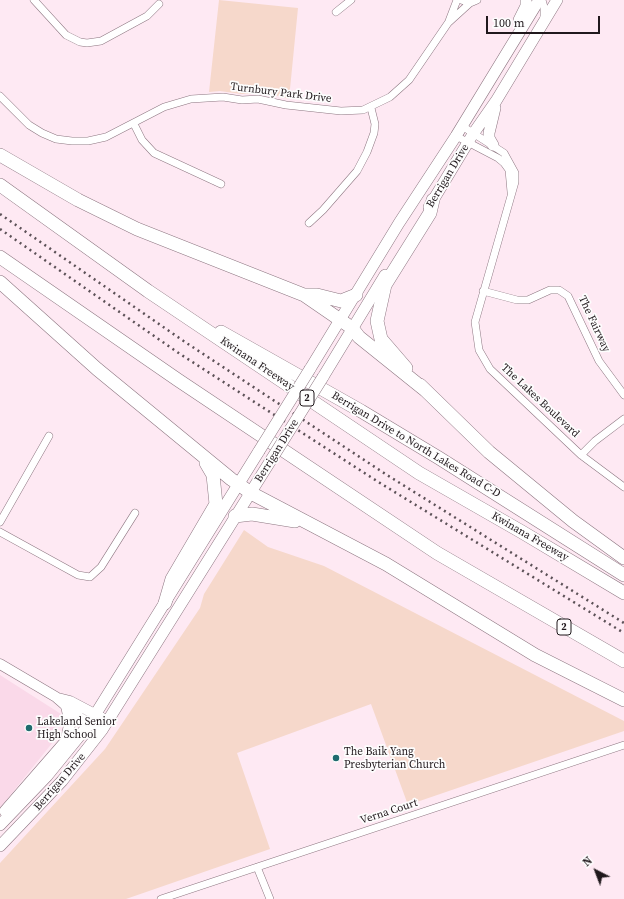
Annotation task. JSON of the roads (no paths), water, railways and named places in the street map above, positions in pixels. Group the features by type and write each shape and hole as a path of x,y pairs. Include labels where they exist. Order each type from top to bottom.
{"highway":[{"path":"0,155 72,197 137,229 304,295 352,328 359,337 425,390"},
{"name":"Kwinana Freeway","path":"0,185 181,313 419,473 624,593"},
{"path":"434,200 430,213 385,285 377,321 381,339 425,390 489,452 573,521 624,558"},
{"name":"2","path":"0,257 372,511 437,553 624,661"},
{"path":"0,282 97,369 199,454 251,493 418,583 535,656 624,700"},
{"path":"304,295 317,295 341,301 356,295"},
{"name":"Berrigan Drive to North Lakes Road C-D","path":"181,313 234,338 361,411 479,482 624,575"},
{"path":"165,603 172,579 216,504 213,475 199,454"},
{"path":"235,516 252,514 306,523"},
{"path":"504,592 517,606 624,671"}],"main road":[{"path":"513,40 519,19 526,6 526,0"},
{"name":"Berrigan Drive","path":"0,825 51,771 93,719 356,295 399,223 456,136 513,40 540,0"},
{"name":"Berrigan Drive","path":"0,846 62,781 105,725 235,516 251,493 352,328 434,200 470,138 496,101 557,0"},
{"path":"492,145 489,138 489,133 496,101"},
{"path":"0,820 8,807 66,740 70,722 67,708"}],"street":[{"path":"34,0 66,34 80,42 87,43 101,41 147,16 159,4"},
{"path":"336,12 351,0"},
{"name":"Turnbury Park Drive","path":"0,96 29,125 42,133 56,139 88,141 106,138 176,103 202,98 223,97 242,100 258,99 286,105 348,112 371,108 390,97 409,80 448,23 457,0"},
{"path":"461,0 470,3"},
{"name":"Turnbury Park Drive","path":"448,23 470,3 477,0"},
{"path":"540,0 545,15 543,24"},
{"path":"309,222 323,210 357,171 367,152 374,133 375,124 371,108"},
{"path":"134,124 142,140 154,154 221,184"},
{"name":"The Lakes Boulevard","path":"462,126 478,147 504,163 509,170 511,194"},
{"name":"The Lakes Boulevard","path":"456,136 470,138 492,145 504,153 513,167 515,182 475,322 479,350 490,369 581,455 624,487"},
{"name":"The Fairway","path":"483,291 517,300 528,300 550,290 559,290 568,296 599,361 624,395"},
{"path":"581,455 595,441 624,419"},
{"path":"0,522 48,436"},
{"path":"0,532 78,575 90,577 101,567 135,513"},
{"path":"0,664 56,697 67,708 105,725"},
{"path":"56,697 70,701 93,719"},
{"name":"Verna Court","path":"161,899 624,745"},
{"path":"257,867 270,899"}],"railway":[{"path":"0,214 185,342 387,475 624,623"},
{"path":"0,229 180,354 380,483 624,633"}],"place":[{"name":"Lakeland Senior High School","path":"29,728"},
{"name":"The Baik Yang Presbyterian Church","path":"336,758"}]}
